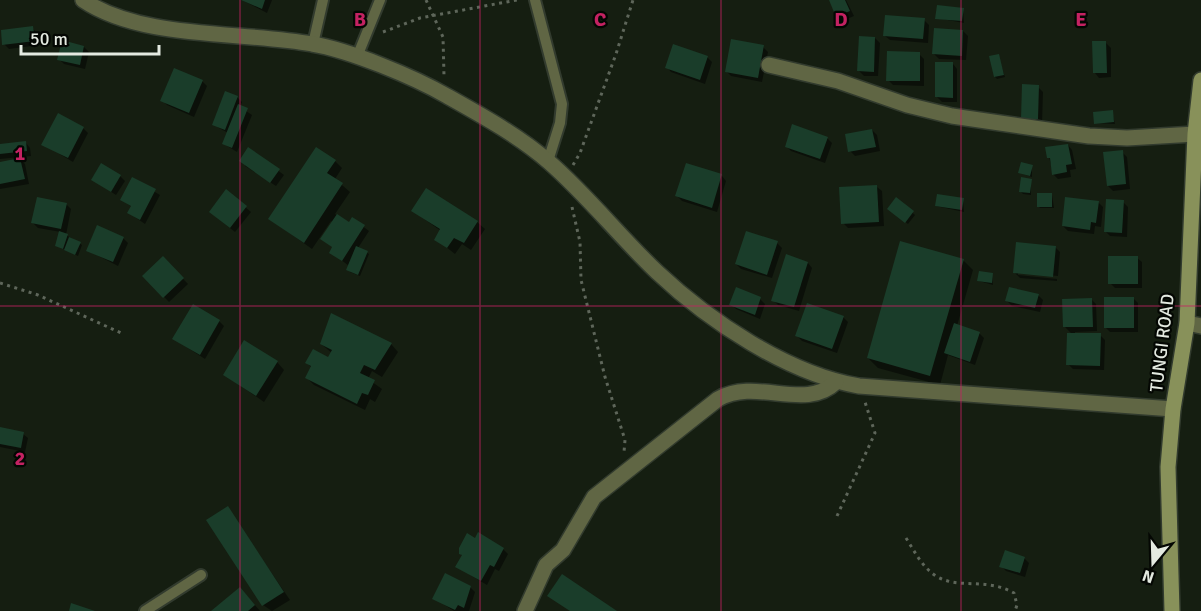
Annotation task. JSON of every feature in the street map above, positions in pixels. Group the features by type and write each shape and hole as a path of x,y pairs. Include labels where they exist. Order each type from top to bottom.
{"main road":[{"name":"TUNGI ROAD","path":"1172,611 1168,467 1173,409 1194,325 1198,167 1195,134 1201,80"}],"street":[{"path":"83,0 120,18 148,25 313,44 357,57 444,94 548,161 657,272 704,310 792,366 836,382 859,386 1173,409"},
{"path":"769,65 838,81 906,105 952,116 1089,136 1127,138 1195,134"},
{"path":"525,611 546,565 563,550 594,497 718,399 731,392 759,389 794,396 828,390 836,382"}],"lane":[{"path":"313,44 323,0"},
{"path":"357,57 380,0"},
{"path":"535,0 562,104 560,123 548,161"},
{"path":"145,611 201,575"}],"path":[{"path":"426,0 443,37 444,94"},
{"path":"365,40 402,24 434,15 518,0"},
{"path":"623,460 625,440 590,322 581,280 580,242 565,178 580,153 633,0"},
{"path":"0,283 38,295 121,333"},
{"path":"837,516 875,434 859,386"},
{"path":"906,538 923,565 936,576 957,584 1000,585 1014,593 1017,605 1015,611"}],"building":[{"path":"241,0 265,0 262,9"},
{"path":"829,0 845,0 850,11 836,17"},
{"path":"937,5 964,8 962,21 935,19"},
{"path":"885,15 925,18 923,39 883,36"},
{"path":"33,26 35,41 2,45 1,30"},
{"path":"934,28 963,30 962,56 932,54"},
{"path":"859,36 875,37 874,72 857,71"},
{"path":"731,39 764,45 758,78 725,72"},
{"path":"62,40 84,46 80,65 57,60"},
{"path":"1092,41 1106,41 1107,73 1093,73"},
{"path":"673,44 708,56 700,80 665,68"},
{"path":"887,51 920,52 920,81 886,81"},
{"path":"999,54 1004,75 994,77 989,56"},
{"path":"935,62 953,62 953,98 935,97"},
{"path":"174,68 203,80 189,113 160,101"},
{"path":"1022,84 1039,85 1038,119 1021,119"},
{"path":"225,91 238,96 225,130 212,125"},
{"path":"238,104 248,108 232,148 222,144"},
{"path":"1113,110 1114,122 1094,124 1093,112"},
{"path":"58,113 84,127 68,158 41,145"},
{"path":"792,124 828,137 820,159 785,147"},
{"path":"872,129 876,147 848,152 845,134"},
{"path":"26,141 27,151 0,154 0,144"},
{"path":"1068,144 1072,164 1066,165 1067,172 1052,175 1050,158 1047,158 1045,147"},
{"path":"248,147 280,169 270,183 239,161"},
{"path":"316,147 336,160 327,173 343,183 304,243 268,219"},
{"path":"1123,150 1126,184 1107,186 1103,152"},
{"path":"20,158 25,179 0,184 0,162"},
{"path":"1021,162 1033,165 1030,176 1018,173"},
{"path":"101,163 121,175 111,192 91,180"},
{"path":"686,163 722,174 712,208 675,196"},
{"path":"132,177 156,189 140,220 127,213 131,206 120,200"},
{"path":"1021,177 1032,179 1030,193 1019,192"},
{"path":"877,185 879,222 841,224 839,187"},
{"path":"426,188 478,221 464,243 454,238 447,248 434,240 440,229 411,211"},
{"path":"226,189 247,206 230,228 209,212"},
{"path":"1037,193 1052,193 1052,207 1037,207"},
{"path":"937,194 964,198 962,210 935,206"},
{"path":"37,197 67,203 61,229 31,223"},
{"path":"896,197 914,211 905,223 887,209"},
{"path":"1065,197 1099,201 1096,223 1091,222 1090,230 1062,226"},
{"path":"1106,199 1124,200 1122,233 1104,232"},
{"path":"337,214 349,222 352,217 365,225 342,261 329,253 332,247 320,239"},
{"path":"97,225 124,237 113,262 86,251"},
{"path":"59,231 68,234 63,249 55,246"},
{"path":"746,231 778,241 767,275 735,264"},
{"path":"69,237 81,242 75,255 64,250"},
{"path":"900,241 964,259 930,376 867,358"},
{"path":"1016,242 1056,246 1053,277 1013,273"},
{"path":"356,246 368,251 358,275 346,270"},
{"path":"786,254 808,262 794,307 771,301"},
{"path":"163,256 184,278 163,298 142,276"},
{"path":"1108,256 1138,256 1138,284 1108,284"},
{"path":"979,271 993,273 992,283 977,281"},
{"path":"736,287 761,297 755,315 729,305"},
{"path":"1009,287 1039,294 1035,308 1005,301"},
{"path":"1104,297 1134,297 1134,328 1104,328"},
{"path":"1092,298 1093,327 1063,327 1062,299"},
{"path":"807,303 844,316 832,349 795,336"},
{"path":"193,304 220,320 200,355 172,339"},
{"path":"331,313 392,343 375,370 364,365 360,373 375,380 368,395 362,393 357,404 305,378 311,366 305,363 313,349 328,357 332,350 320,344"},
{"path":"954,323 980,332 970,362 944,353"},
{"path":"1067,333 1101,333 1100,366 1066,365"},
{"path":"244,340 278,361 256,396 223,375"},
{"path":"0,427 24,432 21,448 0,444"},
{"path":"228,506 284,592 262,606 206,520"},
{"path":"478,532 504,548 494,567 490,565 481,581 455,567 462,555 459,554 459,548 467,533 475,538"},
{"path":"1005,550 1025,557 1020,573 999,567"},
{"path":"445,573 471,586 464,608 458,605 455,610 432,599"},
{"path":"562,574 617,611 570,611 547,596"},
{"path":"240,587 255,605 248,611 211,611"},
{"path":"71,603 95,611 69,611"}]}
